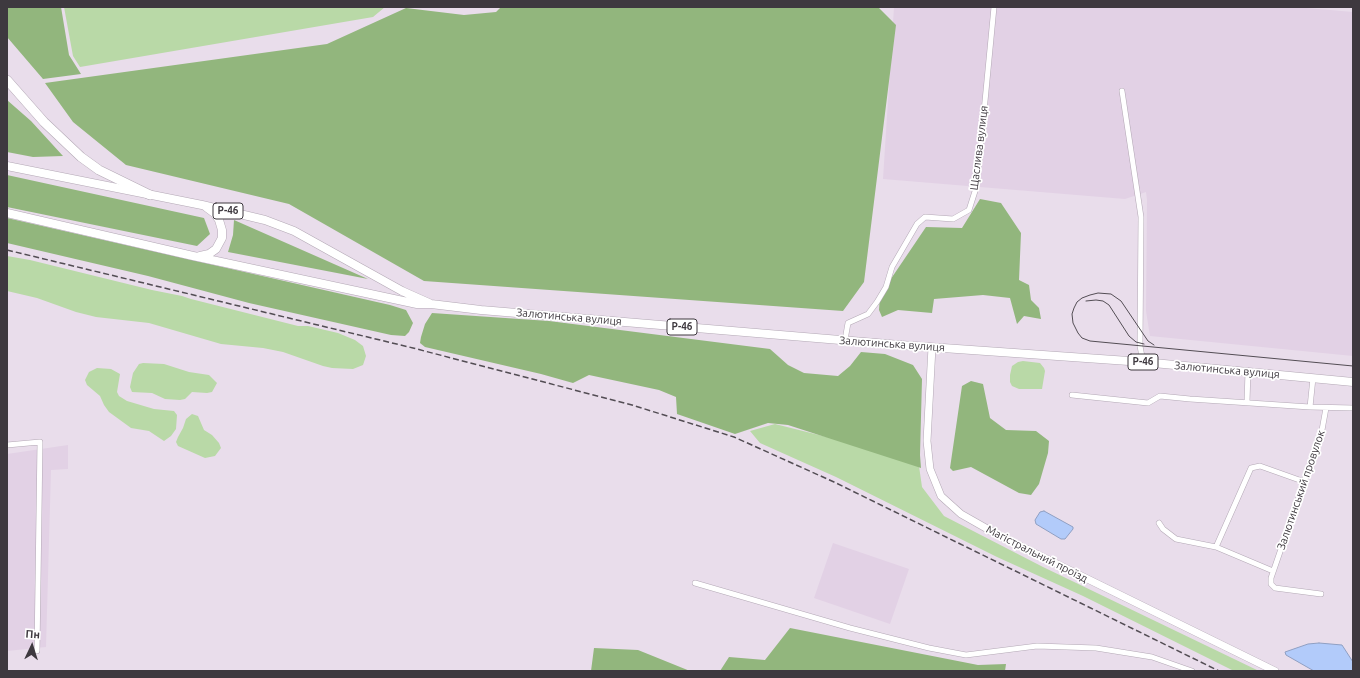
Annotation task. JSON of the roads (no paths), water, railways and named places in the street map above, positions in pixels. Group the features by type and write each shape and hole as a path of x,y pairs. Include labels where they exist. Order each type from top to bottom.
{"highway":[{"path":"7,80 44,122 81,157 106,174 150,195"}],"main road":[{"name":"Р-46","path":"7,166 202,205 265,220 285,227 402,292 431,304"},
{"path":"193,256 209,254 219,246 222,238 222,230 219,220 214,213 202,205"},
{"name":"Р-46","path":"7,213 193,256 418,304 431,304"},
{"name":"Залютинська вулиця","path":"431,304 481,310 845,340 1143,362 1353,382"},
{"name":"Магістральний проїзд","path":"932,347 927,440 930,468 941,496 961,514 998,535 1275,671"}],"street":[{"name":"Щаслива вулиця","path":"845,340 848,323 868,314 878,302 886,287 892,267 918,224 925,217 953,219 969,210 977,184 994,7"},
{"path":"1122,91 1141,217 1140,346 1143,362"},
{"path":"1247,402 1248,371"},
{"path":"1310,407 1313,378"},
{"path":"1072,395 1148,403 1160,396 1326,408 1353,408"},
{"name":"Залютинський провулок","path":"1273,572 1322,430 1326,408"},
{"path":"7,445 40,442 37,651"},
{"path":"1216,547 1251,468 1260,466 1305,482"},
{"path":"1159,523 1163,530 1176,538 1216,547 1273,572 1271,578 1272,584 1275,588 1321,594"},
{"path":"695,583 850,628 929,648 966,655 1037,646 1096,648 1152,657 1192,671"}],"water":[{"path":"1044,511 1073,527 1065,539 1061,539 1036,524 1035,520 1040,512"},
{"path":"1319,643 1342,645 1353,662 1353,671 1314,671 1286,655 1285,652 1308,644"}],"tram line":[{"path":"1154,345 1148,341 1121,301 1111,294 1098,293 1082,298 1077,302 1072,314 1073,323 1082,338 1090,341 1353,366"},
{"path":"1086,301 1103,301 1109,305 1129,336 1136,342 1144,344"}],"railway":[{"path":"7,250 413,348 632,405 734,437 834,482 1219,671"}]}
